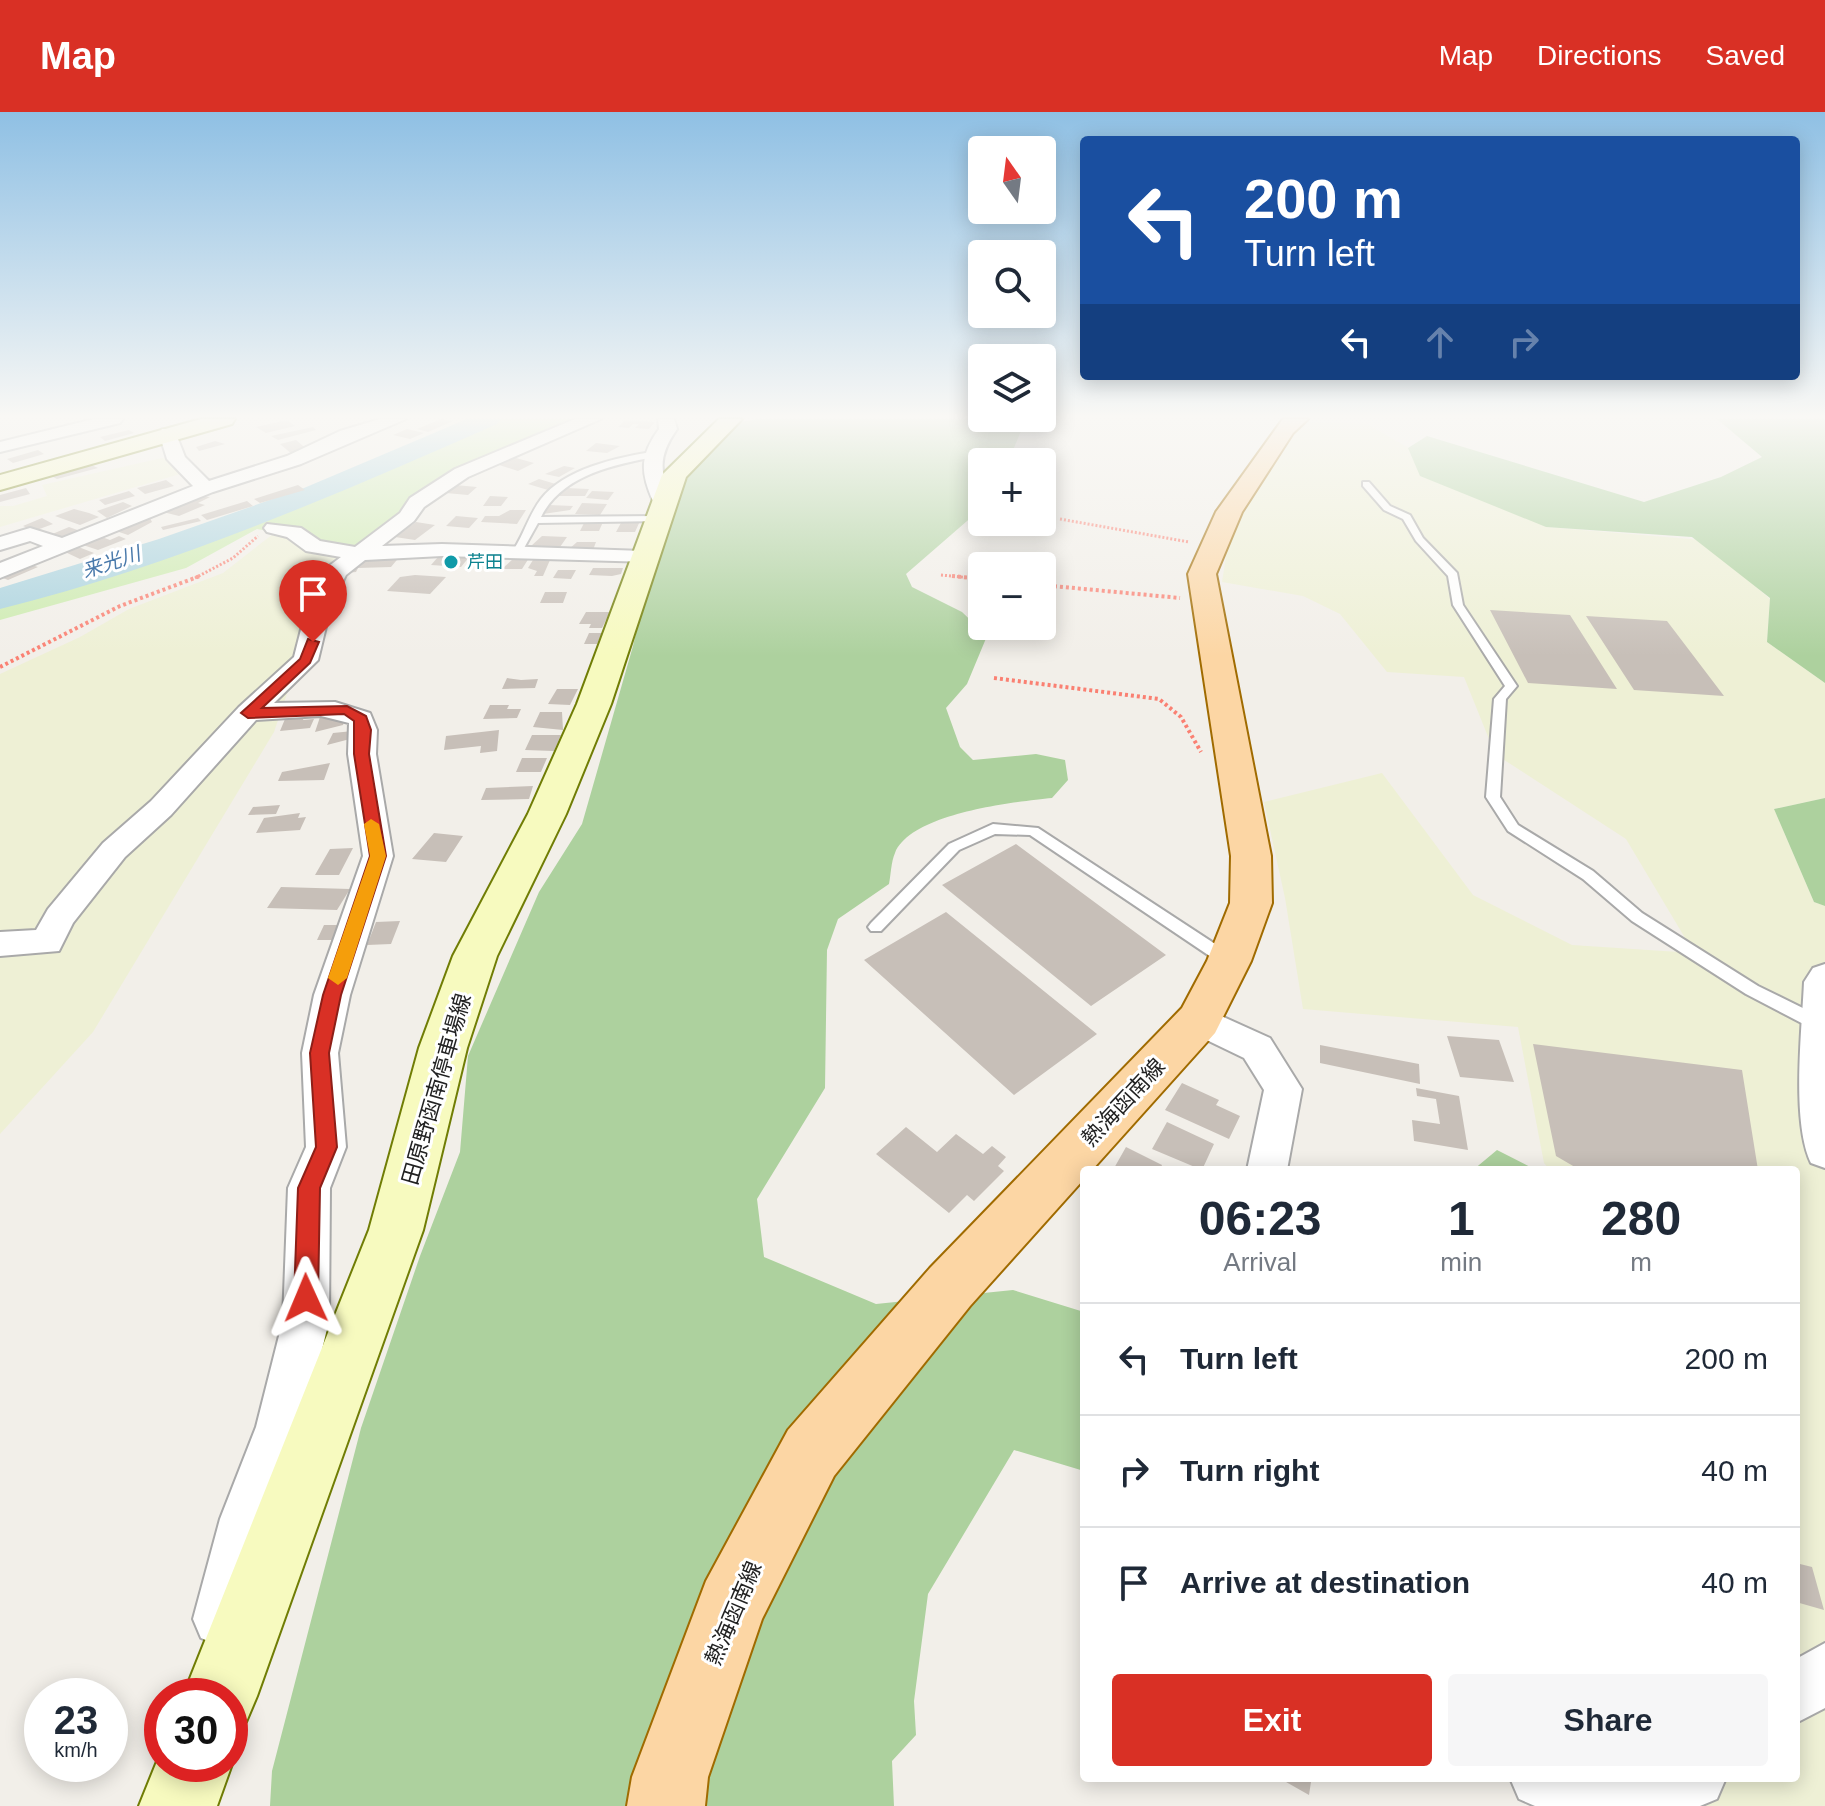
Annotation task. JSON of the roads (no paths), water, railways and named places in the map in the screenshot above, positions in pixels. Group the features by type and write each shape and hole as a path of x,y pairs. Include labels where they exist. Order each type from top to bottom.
{"main road":[{"name":"田原野函南停車場線","path":"227,1678 396,1230 443,1048 475,956 547,814 589,716 666,498"},
{"name":"熱海函南線","path":"666,1806 670,1777 731,1606 811,1453 950,1287 1199,1020 1229,961 1251,903 1251,856 1202,574 1211,546 1238,498"},
{"path":"178,1806 187,1782"}],"street":[{"path":"0,571 181,498"},
{"path":"0,944 47,942 60,917 114,850 161,808 248,713 306,660 325,594 337,571 407,517 411,506 423,498"},
{"path":"274,528 294,532 314,546 358,554 442,550 515,555 654,525 652,498"},
{"path":"0,544 30,534 63,546"},
{"path":"225,1678 216,1632 246,1519 280,1427 306,1320 309,1188 326,1147 320,1053 332,995 378,856 362,754 364,730 361,719 347,710 248,713"},
{"path":"1825,977 1821,982 1819,1083 1825,1151"},
{"path":"1199,1020 1257,1048 1283,1089 1268,1166"},
{"path":"1800,1692 1825,1671"},
{"path":"1552,1782 1598,1797 1642,1802 1687,1782"}],"lane":[{"path":"515,555 528,540 547,498"},
{"path":"1378,498 1387,508 1407,517 1419,539 1453,575 1458,605 1511,686 1500,699 1493,797 1513,828 1588,875 1637,917 1752,990 1820,1025"},
{"path":"536,520 654,525"},
{"path":"876,927 954,847 993,829 1033,831 1229,961"}],"waterway":[{"name":"来光川","path":"0,599 170,546 303,498"}],"place":[{"name":"芹田","path":"451,562"}]}
